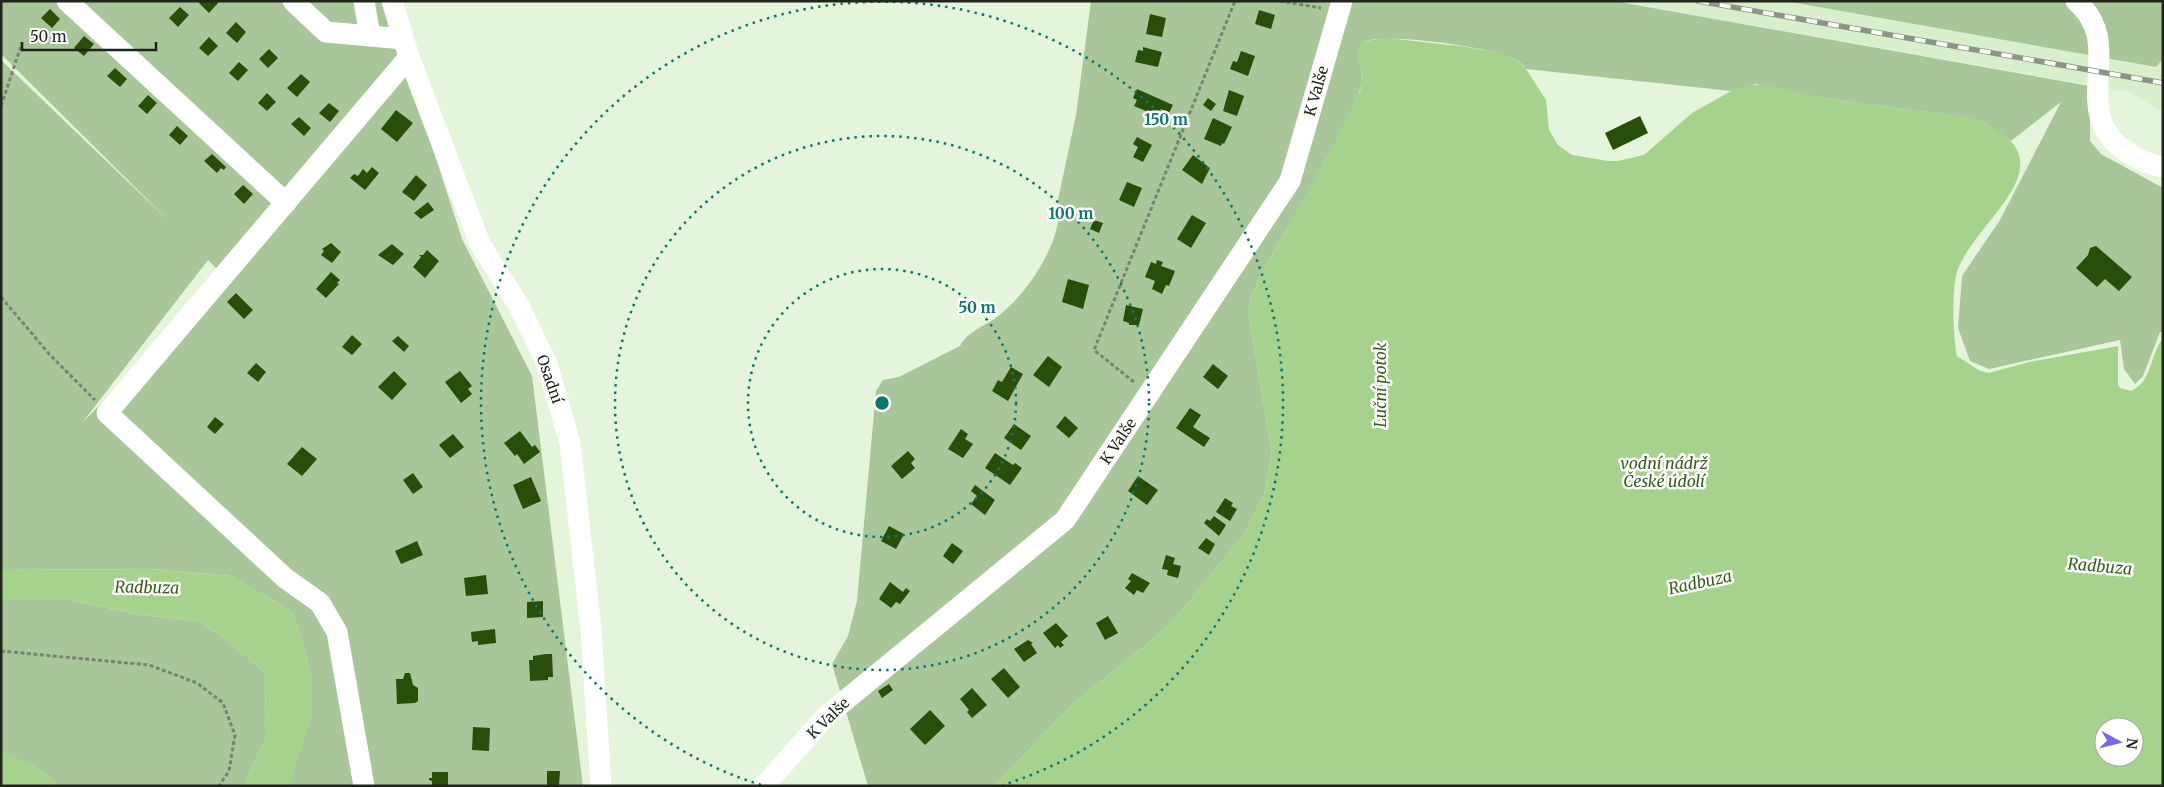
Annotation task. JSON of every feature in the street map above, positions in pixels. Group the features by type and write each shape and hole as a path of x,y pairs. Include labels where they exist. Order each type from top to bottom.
{"street":[{"path":"68,1 286,203"},
{"path":"293,1 326,32 370,36 407,48 286,203 107,413 285,578 320,603 337,632 364,786"},
{"path":"364,1 370,36"},
{"name":"Osadní","path":"392,1 407,48 480,244 519,306 547,364 570,443 590,629 601,786"},
{"path":"2076,1 2086,9 2095,24 2100,43 2098,73 2100,119 2108,135 2119,147 2135,157 2163,167"},
{"name":"K Valše","path":"764,786 825,717 1065,520 1290,181 1340,6"}],"path":[{"path":"1149,394 1094,350 1235,1"},
{"path":"1280,1 1340,6"},
{"path":"1,106 22,43"},
{"path":"1,297 50,355 107,413"},
{"path":"1,651 149,665 197,684 222,703 235,736 229,771 219,786"}],"shaded area":[{"path":"1,1 385,1 462,239 532,376 583,786 288,786 312,713 312,680 301,636 291,611 231,576 151,569 1,570 1,60 172,224 1,54","holes":["208,260 225,277 82,423"]},
{"path":"1091,1 1614,1 2090,86 2090,141 2101,154 2163,188 2163,332 2160,332 2143,376 2135,384 2124,369 2120,340 1989,369 1970,361 1958,328 1962,276 2000,220 2061,102 2011,141 1984,123 1971,118 1816,97 1756,84 1731,91 1526,69 1518,61 1506,56 1467,46 1419,40 1378,39 1365,41 1359,51 1362,81 1355,102 1309,192 1259,278 1251,297 1249,315 1272,453 1264,494 1245,533 1169,626 1074,703 994,786 868,786 832,664 848,636 857,601 876,391 883,380 899,377 960,346 968,336 997,317 1012,303 1034,277 1043,262 1051,246 1059,214 1058,200 1076,115"},
{"path":"1614,1 1785,1 2156,67 2163,59 2163,112 2130,92"},
{"path":"1785,1 2163,1 2163,59 2156,67"},
{"path":"1,600 70,600 141,615 199,621 233,645 265,673 266,737 244,786 57,786 52,779 39,769 1,752"}],"water":[{"name":"vodní nádrž České údolí","path":"1387,38 1468,47 1502,54 1518,61 1526,69 1546,100 1549,130 1558,145 1572,155 1608,161 1618,161 1644,155 1692,113 1731,91 1748,85 1769,85 1816,97 1972,118 2003,134 2018,151 2020,169 2013,188 1969,248 1958,269 1954,288 1953,312 1957,356 1980,371 1989,373 2029,362 2118,346 2118,385 2120,388 2131,391 2138,387 2147,375 2155,352 2163,338 2163,786 994,786 1074,703 1169,626 1245,533 1264,494 1272,453 1249,315 1251,297 1259,278 1326,161 1360,91 1362,77 1358,53 1365,41"},
{"name":"Radbuza","path":"151,569 231,576 291,611 301,636 312,680 312,713 289,786 244,786 266,737 265,673 233,645 199,621 141,615 70,600 1,600 1,570"},
{"path":"1,752 39,769 57,786 1,786"}],"building":[{"path":"200,1 216,1 218,3 209,13 199,3"},
{"path":"180,7 189,15 178,27 169,18"},
{"path":"50,9 60,19 52,28 41,18"},
{"path":"1259,10 1275,15 1271,29 1255,24"},
{"path":"1150,14 1166,18 1162,37 1146,34"},
{"path":"236,22 246,32 237,43 226,33"},
{"path":"84,36 94,44 84,56 74,48"},
{"path":"209,37 218,46 208,56 199,48"},
{"path":"1143,47 1162,52 1158,67 1135,62 1138,50 1143,51"},
{"path":"269,49 278,58 268,68 259,59"},
{"path":"1241,51 1255,56 1248,76 1230,69 1233,61 1237,62"},
{"path":"239,62 248,70 238,81 229,73"},
{"path":"115,68 127,79 120,87 107,76"},
{"path":"301,74 310,82 297,97 287,88"},
{"path":"1137,89 1173,105 1169,113 1161,109 1158,116 1134,106 1137,100 1133,98"},
{"path":"1229,90 1244,96 1237,116 1223,111"},
{"path":"267,93 276,102 267,111 258,103"},
{"path":"148,95 157,103 147,114 138,106"},
{"path":"1208,98 1216,104 1211,111 1203,105"},
{"path":"329,103 339,111 330,122 319,113"},
{"path":"396,110 413,123 397,142 381,129"},
{"path":"1640,116 1648,133 1613,150 1605,133"},
{"path":"299,117 311,128 304,136 291,124"},
{"path":"1213,118 1232,127 1224,144 1222,143 1221,146 1204,139"},
{"path":"177,126 188,136 180,145 169,135"},
{"path":"1137,137 1152,145 1143,162 1133,157 1138,147 1133,144"},
{"path":"212,154 226,167 224,170 221,168 217,173 204,161"},
{"path":"1193,155 1210,168 1202,184 1182,170"},
{"path":"372,167 379,173 365,190 350,178 354,174 358,176 363,169 367,173"},
{"path":"416,175 427,185 414,201 402,192"},
{"path":"1127,182 1142,188 1134,207 1119,200"},
{"path":"243,185 253,194 244,204 234,194"},
{"path":"428,202 434,210 421,219 414,213"},
{"path":"1192,215 1206,223 1191,248 1177,239"},
{"path":"1094,220 1103,223 1099,233 1090,229"},
{"path":"331,243 341,252 332,263 321,255 324,251 322,249"},
{"path":"392,244 404,254 393,265 378,255"},
{"path":"2096,246 2132,277 2119,291 2105,279 2097,287 2076,268 2088,255 2090,248"},
{"path":"427,250 439,261 425,278 413,267 421,257 419,255 423,255"},
{"path":"1157,260 1163,262 1161,266 1175,271 1169,286 1166,285 1162,294 1152,289 1155,281 1145,277 1151,262 1156,264"},
{"path":"331,272 340,280 337,283 339,284 326,298 316,289"},
{"path":"1068,279 1089,285 1083,309 1062,302"},
{"path":"236,293 253,310 244,319 227,302"},
{"path":"1126,305 1143,309 1139,325 1129,325 1129,323 1123,321"},
{"path":"352,335 362,344 352,355 342,347"},
{"path":"398,336 409,346 404,352 392,341"},
{"path":"1048,356 1062,367 1049,387 1033,375"},
{"path":"256,363 266,372 258,382 247,373"},
{"path":"1213,364 1228,376 1218,389 1203,377"},
{"path":"1011,367 1023,374 1008,401 992,391 998,380 1002,382"},
{"path":"394,371 407,384 392,400 378,387"},
{"path":"460,371 472,386 468,389 472,394 461,403 445,382"},
{"path":"1190,408 1201,415 1193,427 1210,438 1204,447 1176,428"},
{"path":"1065,416 1078,428 1069,438 1056,427"},
{"path":"215,417 224,424 215,434 207,427"},
{"path":"1014,424 1031,436 1021,450 1004,438"},
{"path":"961,429 968,434 965,439 973,444 963,458 948,449"},
{"path":"520,431 532,447 535,445 540,452 524,464 517,454 515,456 504,443"},
{"path":"453,434 464,447 450,458 439,445"},
{"path":"302,447 317,459 302,476 287,464"},
{"path":"908,451 915,459 911,463 915,468 902,479 891,466"},
{"path":"995,453 1013,465 1015,463 1022,468 1010,485 985,468"},
{"path":"413,473 423,487 413,494 403,480"},
{"path":"1138,476 1158,490 1147,505 1128,491"},
{"path":"531,477 541,501 523,509 513,485"},
{"path":"975,485 995,500 985,515 971,504 977,496 971,491"},
{"path":"1225,498 1233,503 1231,506 1237,509 1230,521 1216,512"},
{"path":"1214,516 1226,525 1219,536 1204,523 1207,519 1210,521"},
{"path":"889,526 904,534 896,549 881,541"},
{"path":"1206,538 1215,544 1209,555 1198,548"},
{"path":"417,541 423,555 401,564 395,551"},
{"path":"952,543 963,551 953,564 943,556"},
{"path":"1166,555 1175,558 1173,564 1181,566 1178,578 1167,575 1168,570 1162,569"},
{"path":"1132,573 1150,583 1143,593 1137,590 1134,595 1125,588 1131,581 1128,579"},
{"path":"486,575 488,594 466,596 464,578"},
{"path":"890,582 903,592 906,588 910,591 900,604 896,602 891,608 879,599"},
{"path":"543,601 543,617 527,618 527,602"},
{"path":"1108,616 1118,633 1105,640 1096,623"},
{"path":"1056,623 1068,636 1061,642 1064,645 1060,648 1058,645 1055,648 1043,633"},
{"path":"495,629 496,643 478,645 478,641 472,642 471,632"},
{"path":"1028,640 1033,643 1031,644 1037,653 1024,662 1014,649"},
{"path":"552,654 553,677 548,677 548,680 530,681 529,660 533,660 533,656"},
{"path":"1004,668 1020,687 1008,698 991,679"},
{"path":"405,673 410,673 413,685 418,688 418,701 415,703 397,704 396,679 403,679"},
{"path":"889,684 893,690 882,698 878,691"},
{"path":"972,688 987,705 972,718 967,712 969,710 960,699"},
{"path":"930,710 945,726 925,745 910,729"},
{"path":"473,727 490,728 489,751 472,750"},
{"path":"547,771 560,771 559,786 547,786"},
{"path":"432,772 448,772 448,786 432,786 432,781 429,778 432,778"}],"railway":[{"path":"1698,1 2163,83"}],"water label":[{"name":"Luční potok","path":"1380,385"}]}
